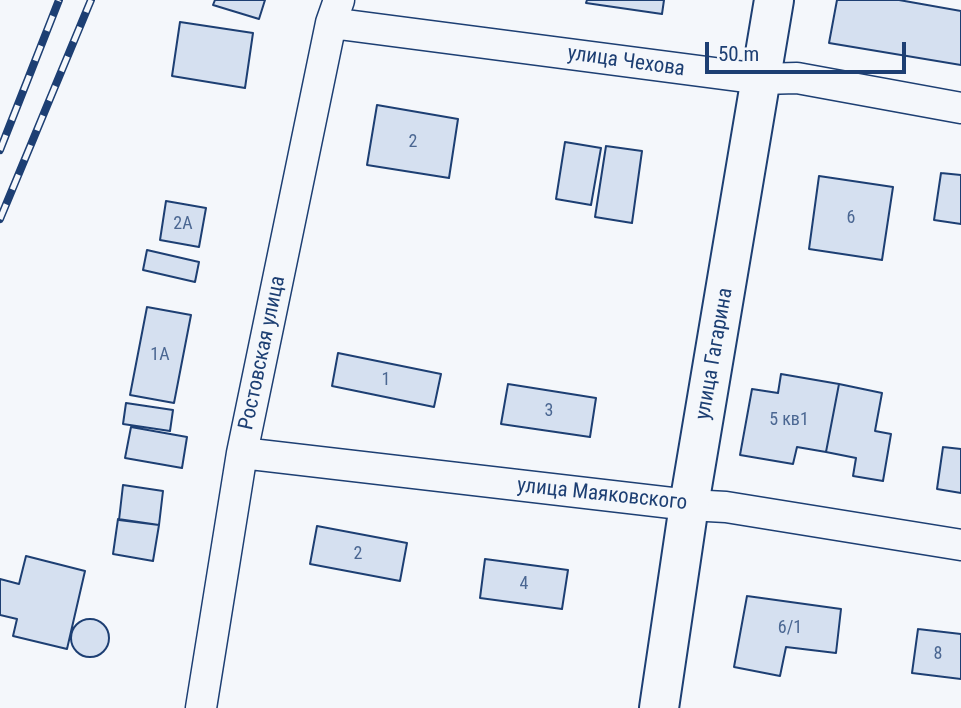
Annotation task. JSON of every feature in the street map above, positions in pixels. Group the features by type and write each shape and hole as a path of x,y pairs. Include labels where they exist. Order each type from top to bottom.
{"main road":[{"name":"улица Гагарина","path":"659,708 689,505 774,0"}],"street":[{"name":"улица Чехова","path":"335,11 761,79 797,78 961,108"},
{"name":"Ростовская улица","path":"201,708 242,453 335,11"},
{"name":"улица Маяковского","path":"242,453 689,505 726,507 961,545"}],"building":[{"path":"215,0 265,0 259,19 213,5"},
{"path":"587,0 664,0 662,14 586,3"},
{"path":"837,0 899,0 961,11 961,65 829,43"},
{"path":"180,22 253,33 245,88 172,76"},
{"path":"377,105 458,119 449,178 367,165"},
{"path":"565,142 601,148 591,205 556,199"},
{"path":"606,146 642,151 632,223 595,217"},
{"path":"941,173 961,175 961,224 934,220"},
{"path":"819,176 893,187 882,260 809,249"},
{"path":"166,201 206,208 199,247 160,240"},
{"path":"147,250 199,262 195,282 143,270"},
{"path":"147,307 191,315 174,403 130,395"},
{"path":"338,353 441,374 434,407 332,386"},
{"path":"781,374 839,384 826,452 797,447 793,464 740,455 752,389 778,393"},
{"path":"508,384 596,398 590,437 501,424"},
{"path":"839,384 882,393 875,431 891,434 883,481 853,476 856,458 826,452"},
{"path":"126,403 173,410 170,431 123,424"},
{"path":"131,427 187,437 182,468 125,458"},
{"path":"943,447 961,449 961,493 937,489"},
{"path":"123,485 163,491 159,525 119,520"},
{"path":"118,519 159,525 153,561 113,554"},
{"path":"317,526 407,543 400,581 310,564"},
{"path":"26,556 85,571 67,649 13,636 17,619 0,615 0,579 19,584"},
{"path":"485,559 568,570 562,609 480,598"},
{"path":"747,596 841,609 836,653 786,647 780,676 734,667"},
{"path":"90,619 103,625 109,638 103,651 90,657 77,651 71,638 77,625"},
{"path":"918,629 961,634 961,679 912,673"}],"railway":[{"path":"0,150 59,0"},
{"path":"0,219 91,0"}]}
